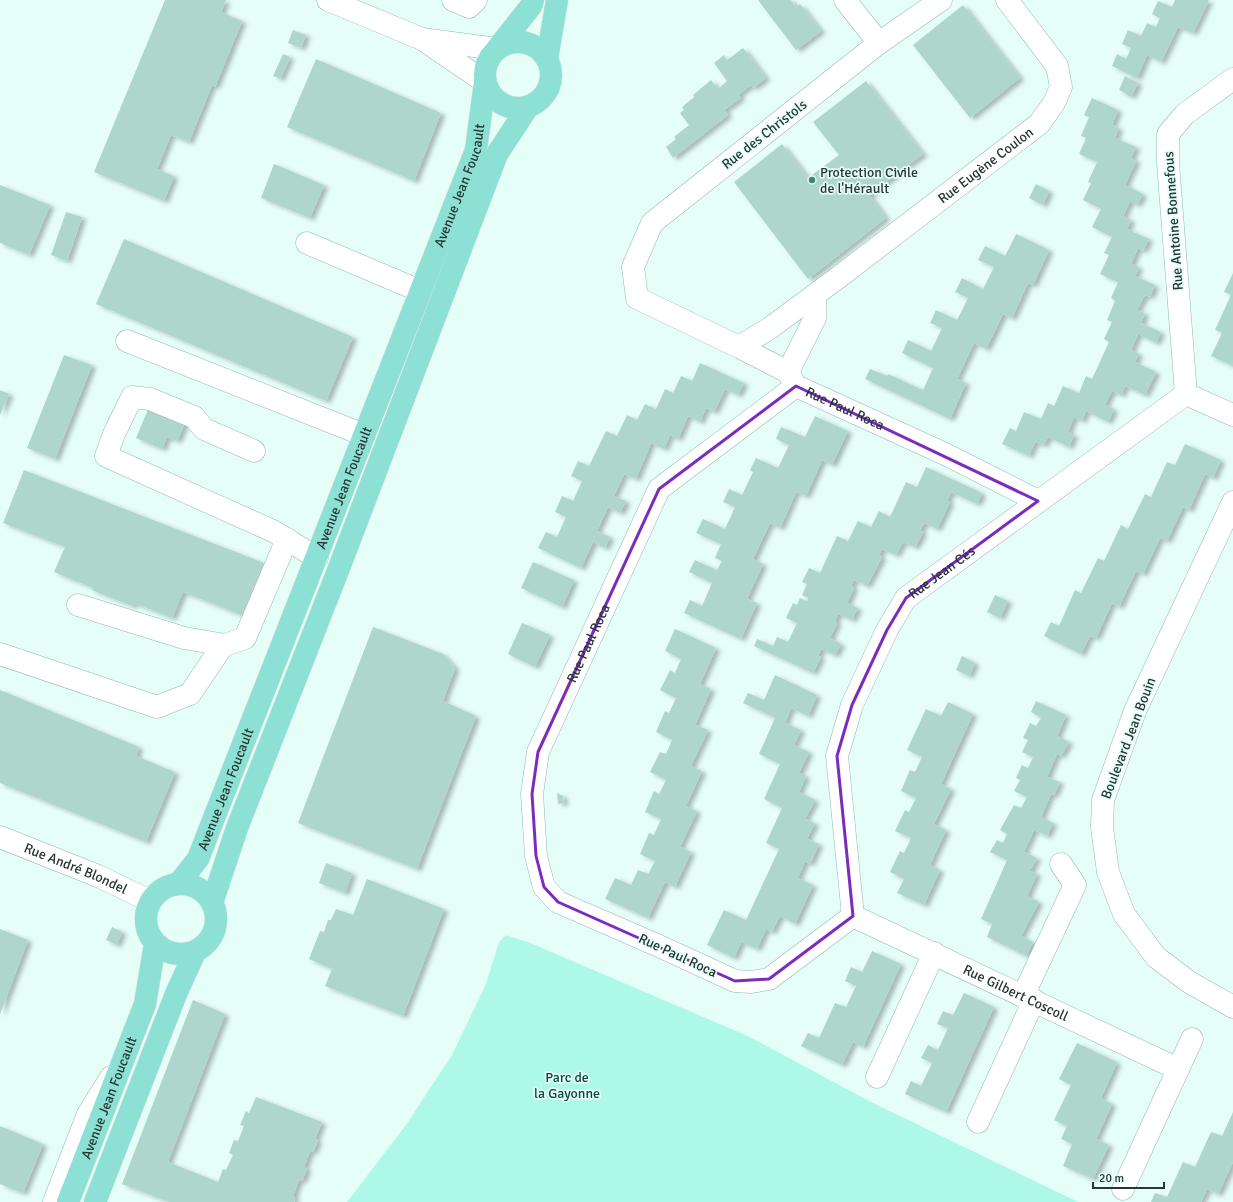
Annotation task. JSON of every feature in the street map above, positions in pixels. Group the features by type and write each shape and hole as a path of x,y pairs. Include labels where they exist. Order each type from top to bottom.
{"main road":[{"path":"497,49 515,42 524,42 537,48 547,59 552,73 549,88 541,100 528,107 519,109 510,108 501,104 488,91 485,73 491,56 531,6 533,0"},
{"path":"547,59 557,0"},
{"name":"Avenue Jean Foucault","path":"178,884 198,859 476,150 486,82"},
{"name":"Avenue Jean Foucault","path":"212,903 237,828 339,568 497,154 528,107"},
{"path":"178,884 198,888 212,903 216,918 213,933 206,944 195,952 174,954 155,944 145,924 150,901 162,889 178,884"},
{"name":"Avenue Jean Foucault","path":"68,1202 145,1004 155,944"},
{"name":"Avenue Jean Foucault","path":"96,1202 176,994 195,952"}],"street":[{"path":"328,0 422,38 486,82"},
{"path":"453,0 469,7 476,0"},
{"path":"845,0 879,43"},
{"name":"Rue des Christols","path":"739,347 637,298 633,267 652,223 879,43 941,0"},
{"name":"Rue Eugène Coulon","path":"739,347 770,328 815,295 1039,124 1054,103 1060,87 1057,66 1007,0"},
{"path":"422,38 497,49"},
{"name":"Rue Antoine Bonnefous","path":"1186,394 1168,163 1168,134 1185,114 1233,79"},
{"path":"307,243 420,291"},
{"path":"739,347 792,379 815,318 815,295"},
{"path":"128,341 364,435"},
{"name":"Rue Paul Roca","path":"853,916 769,979 751,982 735,981 558,902 544,887 536,856 532,794 538,752 659,489 792,379 1038,501"},
{"path":"1186,394 1233,415"},
{"name":"Rue Jean Cés","path":"853,916 837,756 852,705 887,630 906,598 1186,394"},
{"path":"254,451 204,429 194,418 150,400 132,397 114,434 106,456 275,532 316,558"},
{"name":"Boulevard Jean Bouin","path":"1233,502 1135,711 1103,800 1102,827 1108,872 1124,914 1156,957 1189,982 1233,1008"},
{"path":"78,606 184,638 225,645 245,638 287,539"},
{"path":"0,654 158,707 190,694 223,645"},
{"name":"Rue André Blondel","path":"0,837 98,876 150,901"},
{"path":"978,1122 1075,885 1061,864"},
{"name":"Rue Gilbert Coscoll","path":"853,916 1178,1069"},
{"path":"877,1077 934,954"},
{"path":"1123,1189 1192,1040"},
{"path":"54,1202 88,1114 126,1053"}],"highlighted area":[{"path":"796,386 1038,501 906,598 887,630 852,705 837,756 853,916 769,979 735,981 558,902 544,887 536,856 532,794 538,752 659,489"}],"green space":[{"name":"Parc de la Gayonne","path":"506,935 528,942 750,1037 871,1102 1078,1202 347,1202 406,1125 452,1055 486,984 499,942"}],"building":[{"path":"165,0 226,0 221,12 242,21 215,87 212,85 189,142 171,135 157,169 174,176 164,201 94,172"},
{"path":"758,0 791,0 796,8 800,4 821,31 796,50"},
{"path":"1175,0 1209,0 1193,33 1178,27 1161,62 1147,55 1137,78 1112,66 1117,54 1126,59 1131,48 1122,44 1128,30 1141,36 1147,23 1156,27 1160,18 1152,14 1158,1 1172,7"},
{"path":"963,5 1020,78 970,118 913,45"},
{"path":"293,30 306,35 301,48 288,43"},
{"path":"743,48 766,78 753,88 751,85 738,95 741,98 724,110 728,115 673,158 666,147 676,139 674,137 689,125 680,113 684,110 682,107 694,97 693,95 711,80 718,89 727,81 714,63 724,55 727,60"},
{"path":"283,54 290,57 280,79 273,76"},
{"path":"316,59 441,113 414,181 287,127"},
{"path":"1125,76 1138,83 1131,97 1119,90"},
{"name":"Protection Civile de l'Hérault","path":"866,81 923,154 869,195 886,218 808,279 734,182 782,144 808,178 839,155 813,122"},
{"path":"1092,98 1118,110 1112,125 1119,128 1115,138 1136,147 1131,158 1136,161 1125,185 1143,194 1137,205 1130,201 1123,216 1131,220 1127,229 1149,239 1143,251 1138,248 1131,264 1139,267 1135,276 1155,285 1150,297 1145,295 1137,310 1145,313 1141,323 1161,332 1156,343 1138,334 1131,350 1139,354 1135,362 1156,372 1145,395 1125,386 1121,395 1112,391 1105,405 1114,409 1108,422 1086,411 1082,421 1074,417 1068,432 1074,435 1069,447 1048,437 1044,445 1035,442 1029,456 1002,444 1010,428 1016,431 1024,412 1041,419 1048,403 1054,406 1063,386 1079,393 1086,376 1092,379 1109,342 1104,339 1112,322 1107,320 1115,301 1111,298 1118,282 1100,274 1109,255 1104,253 1112,237 1092,227 1101,209 1083,200 1091,183 1088,182 1097,162 1079,154 1086,138 1081,136 1089,117 1084,115"},
{"path":"274,164 324,185 310,218 261,198"},
{"path":"1036,184 1049,191 1043,205 1029,198"},
{"path":"0,185 50,205 29,255 0,243"},
{"path":"66,212 82,217 67,261 51,255"},
{"path":"1016,234 1049,250 1033,285 1028,283 1012,318 1003,314 986,349 974,343 957,379 966,383 950,419 865,379 870,369 887,376 888,374 923,390 933,368 902,353 908,340 931,351 942,328 930,323 936,310 957,320 968,298 955,292 962,278 983,289 994,267 978,260 985,246 1005,256"},
{"path":"124,239 353,337 326,401 96,304"},
{"path":"1233,273 1233,366 1211,356 1222,333 1215,330 1231,295 1224,292"},
{"path":"64,355 92,365 55,459 27,448"},
{"path":"700,363 744,383 738,395 725,389 714,412 706,408 700,422 688,416 678,439 670,435 664,449 651,443 636,479 624,474 614,496 626,501 620,513 608,507 597,531 610,537 605,548 593,542 581,568 538,548 546,532 557,537 566,517 555,512 562,496 573,501 582,481 571,476 578,461 589,466 606,431 617,436 627,415 637,420 645,404 656,409 665,389 673,393 681,376 692,381"},
{"path":"0,390 9,394 0,415"},
{"path":"149,407 186,421 177,441 167,437 162,449 136,438"},
{"path":"815,416 848,431 832,465 822,460 806,496 796,492 780,528 770,523 753,559 763,564 747,599 757,603 741,639 684,613 690,600 702,606 712,583 689,572 695,560 717,570 722,561 715,558 721,544 696,533 703,519 725,529 735,507 723,502 729,489 742,495 753,472 750,470 756,458 778,468 789,445 776,439 781,427 805,437"},
{"path":"1185,444 1221,460 1213,478 1205,474 1189,510 1183,507 1167,541 1160,538 1143,574 1136,571 1119,607 1112,603 1096,638 1090,636 1081,654 1044,636 1051,622 1059,626 1075,590 1081,593 1098,558 1104,561 1121,525 1128,529 1145,494 1151,497 1167,462 1175,465"},
{"path":"926,467 982,493 977,504 951,492 947,501 950,502 937,529 924,523 920,531 923,532 915,547 903,542 896,555 882,549 879,555 882,557 867,586 854,580 851,586 854,588 847,603 858,608 852,620 838,614 835,621 837,623 830,638 841,644 835,655 821,649 818,656 821,657 813,673 754,646 757,639 773,646 777,637 788,642 797,623 786,618 793,603 797,605 800,598 807,601 808,598 802,595 807,584 802,582 809,568 820,573 837,536 848,541 858,521 871,527 879,511 890,517 906,482 917,487"},
{"path":"24,470 264,563 244,616 183,592 172,618 134,603 132,606 92,590 93,588 54,572 65,547 3,523"},
{"path":"533,562 574,580 562,607 521,588"},
{"path":"995,595 1008,601 1000,618 987,612"},
{"path":"522,623 550,635 535,667 508,654"},
{"path":"373,627 443,654 455,668 443,701 476,716 417,869 298,823"},
{"path":"675,629 716,648 700,684 711,689 695,725 708,730 691,766 702,771 686,806 697,811 680,847 691,852 675,887 665,882 648,918 605,899 615,878 631,885 638,870 648,874 655,861 640,854 649,833 654,835 661,819 645,812 654,791 659,794 666,780 650,772 660,752 666,754 672,740 656,732 665,711 669,713 676,698 660,690 670,670 675,673 681,659 665,651"},
{"path":"962,656 975,663 969,676 956,670"},
{"path":"775,675 817,695 808,716 791,708 785,723 801,730 794,745 809,752 799,773 806,776 799,792 815,800 805,819 815,823 807,839 819,844 810,864 805,861 798,878 813,885 795,924 780,916 772,932 766,929 757,949 741,942 734,958 707,945 724,910 746,920 779,849 766,843 782,808 764,799 780,764 759,754 775,718 743,703 748,693 764,700"},
{"path":"0,690 139,747 136,756 175,772 146,842 0,783"},
{"path":"1036,701 1066,715 1057,736 1069,742 1061,756 1057,754 1047,777 1060,782 1054,795 1051,794 1041,817 1053,823 1047,836 1034,830 1024,852 1037,858 1030,871 1037,874 1027,896 1039,902 1021,936 1033,942 1026,956 987,937 992,924 981,919 1007,860 990,852 997,840 1003,843 1007,834 1000,830 1014,805 1021,808 1027,797 1014,791 1020,780 1016,778 1022,765 1028,768 1033,757 1022,752 1028,740 1023,738 1030,723 1036,726 1041,718 1031,712"},
{"path":"948,702 973,714 941,784 951,789 934,824 946,830 930,865 940,870 924,905 897,893 904,879 890,872 900,851 904,853 911,838 895,831 905,810 909,812 916,798 901,791 910,770 915,772 922,757 907,750 926,709 941,716"},
{"path":"557,793 563,796 564,803 558,804"},
{"path":"326,863 352,873 345,893 319,883"},
{"path":"367,879 444,909 403,1016 325,986 332,969 309,959 320,931 324,932 328,920 331,920 336,909 353,915"},
{"path":"112,927 122,932 117,945 106,940"},
{"path":"0,929 28,940 0,1014"},
{"path":"872,951 901,964 863,1047 853,1042 842,1065 801,1046 808,1033 819,1038 835,1003 846,1007 856,986 845,981 851,967 862,972"},
{"path":"964,993 994,1007 946,1112 905,1094 911,1081 921,1086 932,1063 921,1058 928,1045 938,1050 948,1028 937,1024 943,1011 953,1015"},
{"path":"193,1000 225,1014 168,1162 218,1182 223,1169 226,1170 233,1155 229,1153 234,1140 238,1141 244,1126 240,1125 246,1111 249,1113 256,1097 322,1122 315,1139 318,1140 313,1152 310,1151 304,1167 307,1169 302,1181 299,1180 293,1196 295,1198 294,1202 169,1202 122,1184"},
{"path":"1077,1043 1117,1062 1101,1098 1112,1104 1096,1139 1109,1145 1093,1179 1063,1166 1072,1144 1061,1139 1067,1126 1054,1120 1071,1085 1059,1079"},
{"path":"1233,1112 1233,1162 1218,1194 1207,1189 1201,1202 1151,1202 1155,1193 1167,1197 1183,1162 1195,1167 1211,1132 1222,1136"},
{"path":"0,1126 43,1144 23,1193 0,1184"}],"place":[{"name":"Protection Civile de l'Hérault","path":"812,180"}]}
